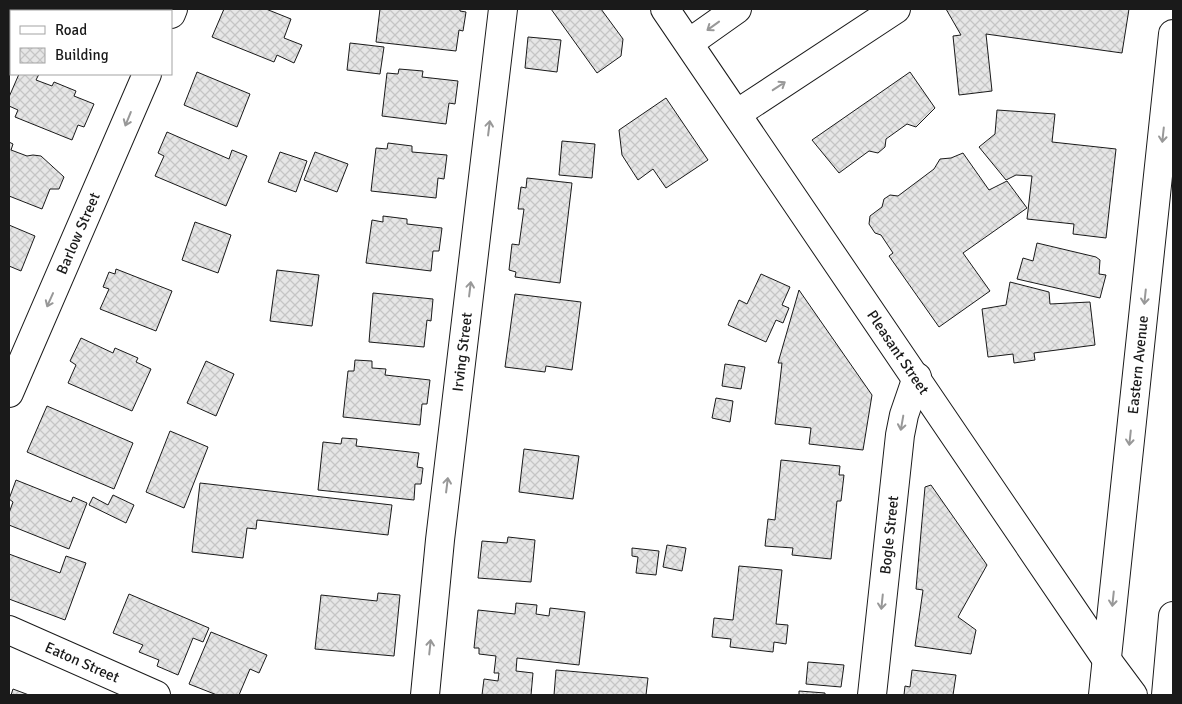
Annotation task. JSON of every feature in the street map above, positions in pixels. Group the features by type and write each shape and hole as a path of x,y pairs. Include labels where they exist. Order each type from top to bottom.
{"street":[{"name":"Irving Street","path":"425,695 440,540 503,9"},
{"name":"Pleasant Street","path":"666,9 1107,660 1133,695"},
{"path":"689,43 737,9"},
{"path":"738,113 896,9"},
{"name":"Eastern Avenue","path":"1103,695 1173,34"},
{"name":"Barlow Street","path":"9,393 147,75"},
{"name":"Bogle Street","path":"872,695 898,450 904,415 917,377"},
{"path":"1166,695 1173,616"},
{"name":"Eaton Street","path":"9,630 156,695"}],"building":[{"path":"224,9 266,9 291,19 284,38 302,45 294,63 277,55 274,62 212,37"},
{"path":"380,9 460,9 460,11 466,12 463,31 459,30 456,51 376,42"},
{"path":"551,9 601,9 623,39 621,56 597,73"},
{"path":"946,9 1129,9 1122,53 986,34 992,91 959,95 953,36 961,35"},
{"path":"528,37 561,40 557,72 525,68"},
{"path":"350,43 384,47 380,74 347,70"},
{"path":"399,69 423,71 422,77 458,81 455,104 449,103 446,124 382,116 387,73 398,74"},
{"path":"197,72 250,94 237,127 184,105"},
{"path":"910,72 935,108 916,127 907,124 886,139 885,147 878,153 869,151 839,173 812,140"},
{"path":"19,75 38,75 36,80 52,86 54,82 76,91 74,96 94,104 84,127 78,125 72,140 15,117 18,110 9,106 9,97"},
{"path":"666,98 708,160 666,188 653,169 638,180 622,155 619,130"},
{"path":"997,110 1055,114 1052,142 1116,149 1106,238 1073,234 1074,224 1027,219 1032,176 1016,175 1006,180 979,147 995,134"},
{"path":"167,132 229,159 232,150 247,156 226,206 155,176 164,156 158,153"},
{"path":"562,141 595,144 592,178 559,175"},
{"path":"9,142 13,144 11,150 27,156 41,156 64,177 59,189 50,189 42,209 9,196"},
{"path":"388,143 412,146 412,152 447,155 444,179 438,178 436,198 371,191 376,148 387,149"},
{"path":"280,152 307,161 296,192 268,182"},
{"path":"315,152 348,164 337,192 304,180"},
{"path":"963,153 989,190 1007,181 1027,208 963,253 990,291 939,327 889,256 893,253 881,235 875,233 869,224 870,216 882,207 884,199 890,195 898,196 934,169 940,159 951,158"},
{"path":"527,178 572,183 560,283 515,277 516,272 509,270 512,244 519,245 524,209 518,209 521,187 526,188"},
{"path":"383,216 407,219 407,224 442,228 439,251 433,251 431,271 366,263 372,220 383,222"},
{"path":"195,222 231,235 218,273 182,260"},
{"path":"9,225 35,236 21,271 9,266"},
{"path":"1037,243 1096,257 1100,260 1099,274 1106,275 1100,298 1017,279 1023,258 1033,261"},
{"path":"116,269 172,291 156,331 100,309 109,289 103,287 109,272 115,274"},
{"path":"277,270 319,275 312,326 270,321"},
{"path":"761,274 790,287 782,305 789,308 783,323 776,320 766,342 728,325 739,300 747,304"},
{"path":"1010,282 1049,292 1050,304 1090,302 1095,345 1034,353 1035,360 1014,363 1013,354 988,357 982,309 1006,305"},
{"path":"799,290 872,395 863,450 809,444 811,428 775,424 782,363 778,363"},
{"path":"373,293 433,299 431,321 427,320 424,347 369,342"},
{"path":"515,294 581,302 572,370 546,366 545,372 505,367"},
{"path":"81,338 113,353 115,348 138,358 136,362 151,369 132,411 68,383 76,365 70,361"},
{"path":"355,360 372,361 372,368 386,369 385,375 430,380 427,404 422,404 420,425 343,417 348,371 354,371"},
{"path":"206,361 234,374 216,416 187,403"},
{"path":"725,364 745,367 741,389 722,386"},
{"path":"716,398 733,401 730,422 712,418"},
{"path":"47,406 133,443 114,489 27,452"},
{"path":"170,431 208,447 184,508 146,492"},
{"path":"342,438 357,439 356,446 419,453 417,467 423,468 421,484 415,484 414,500 318,490 323,442 341,444"},
{"path":"524,449 579,456 573,499 519,492"},
{"path":"781,460 840,466 839,475 844,475 841,501 837,501 831,559 792,555 793,548 765,546 768,519 775,520"},
{"path":"16,480 71,502 73,497 87,503 69,549 9,525 9,513 13,502 9,499"},
{"path":"200,483 392,505 388,535 257,520 256,529 247,528 243,558 192,552"},
{"path":"931,485 987,565 958,617 976,630 971,654 915,646 923,590 916,589 925,487"},
{"path":"113,495 134,505 126,523 89,505 93,497 108,505"},
{"path":"508,537 535,540 531,582 478,578 482,541 507,543"},
{"path":"667,545 686,548 682,571 663,567"},
{"path":"632,548 659,551 656,575 636,573 638,557 632,556"},
{"path":"9,554 60,573 66,556 86,563 65,620 9,599"},
{"path":"739,566 782,570 776,624 788,625 786,644 774,642 773,652 730,647 731,639 712,637 714,618 733,620"},
{"path":"378,593 400,595 394,656 315,649 321,595 377,601"},
{"path":"129,594 209,628 203,642 193,638 178,675 157,666 159,660 139,652 143,645 113,633"},
{"path":"516,603 537,605 536,614 549,616 550,608 585,612 579,665 517,658 516,671 533,673 531,695 482,695 484,679 498,681 499,673 494,673 496,656 479,654 479,648 474,648 478,610 515,614"},
{"path":"211,632 267,655 259,673 250,669 239,695 217,695 189,684"},
{"path":"808,662 844,665 841,687 806,684"},
{"path":"556,670 648,678 646,695 554,695"},
{"path":"912,670 956,675 953,695 904,695 905,686 910,687"},
{"path":"13,689 29,695 11,695"},
{"path":"799,691 825,693 825,695 799,695"}]}
